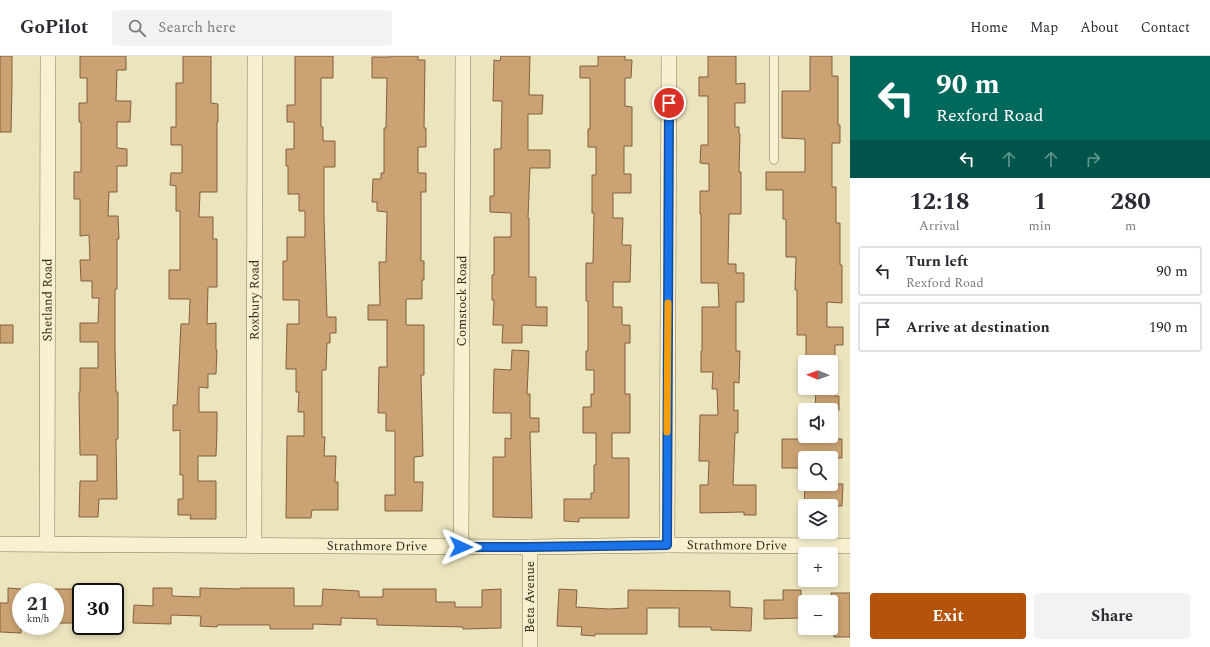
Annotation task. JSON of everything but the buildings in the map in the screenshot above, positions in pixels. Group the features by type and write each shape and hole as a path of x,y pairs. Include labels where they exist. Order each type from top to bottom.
{"street":[{"name":"Shetland Road","path":"47,544 48,56"},
{"name":"Roxbury Road","path":"254,545 256,56"},
{"name":"Comstock Road","path":"461,547 463,56"},
{"path":"667,545 669,56"},
{"name":"Strathmore Drive","path":"0,544 461,547 667,545 850,546"},
{"name":"Beta Avenue","path":"530,547 530,647"}],"lane":[{"path":"774,56 774,160"}],"slow traffic":[{"path":"667,432 668,303"}],"route":[{"path":"461,547 667,545 669,103"}]}
